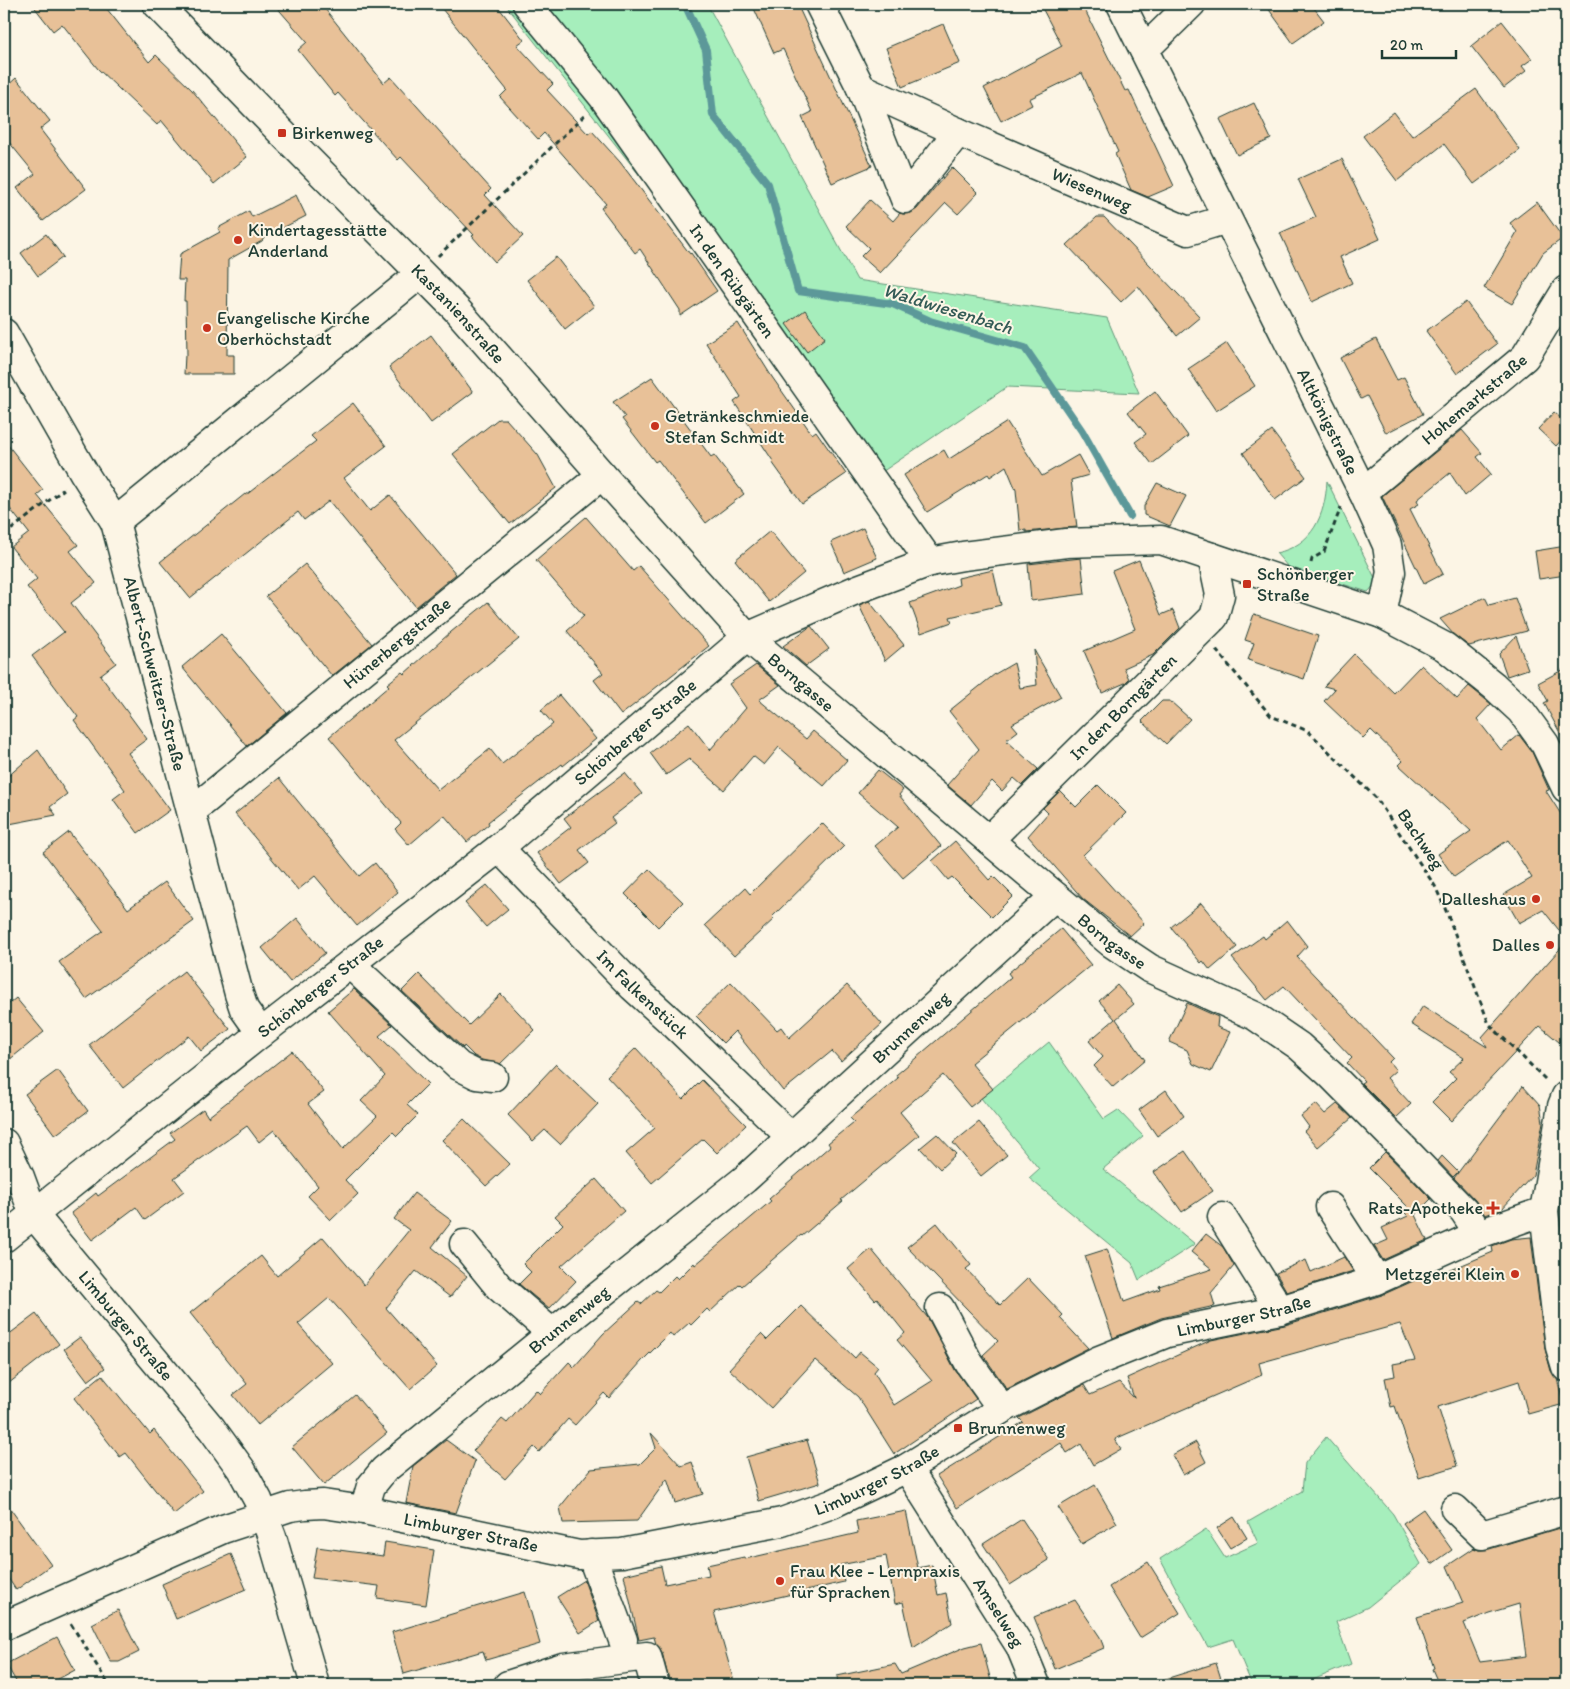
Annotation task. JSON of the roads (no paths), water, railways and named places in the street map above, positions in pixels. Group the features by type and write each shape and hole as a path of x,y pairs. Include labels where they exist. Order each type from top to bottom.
{"street":[{"name":"Kastanienstraße","path":"157,4 457,310 747,637"},
{"name":"In den Rübgärten","path":"527,4 603,97 930,562"},
{"path":"819,4 861,88 905,199 958,132"},
{"name":"Altkönigstraße","path":"1121,4 1388,545 1391,572 1382,614"},
{"path":"1144,50 1191,4"},
{"name":"Wiesenweg","path":"861,88 1188,231 1227,219"},
{"path":"115,522 420,274"},
{"name":"Hohemarkstraße","path":"1363,492 1525,357 1566,290"},
{"name":"Albert-Schweitzer-Straße","path":"4,333 84,473 115,522 239,994 244,1009 261,1033"},
{"name":"Hünerbergstraße","path":"192,811 602,475"},
{"name":"Schönberger Straße","path":"4,1238 261,1033 499,848 747,637 858,589 930,562 1066,543 1161,540 1382,614"},
{"name":"In den Borngärten","path":"989,840 1214,617 1220,595 1212,557"},
{"path":"1382,614 1445,647 1494,686 1521,711 1545,744 1566,788"},
{"name":"Borngasse","path":"747,637 1110,942 1149,968 1255,1016 1299,1046 1332,1075 1464,1211 1478,1234"},
{"name":"Im Falkenstück","path":"499,848 633,987 791,1137"},
{"name":"Brunnenweg","path":"364,1510 371,1486 384,1470 552,1332 746,1179 1055,896"},
{"path":"350,964 459,1066 477,1075 493,1077"},
{"path":"1564,1101 1544,1211 1560,1347 1566,1367"},
{"name":"Limburger Straße","path":"4,1143 20,1177 34,1215 225,1446 250,1483 264,1515"},
{"path":"1330,1207 1377,1280"},
{"name":"Limburger Straße","path":"4,1626 224,1529 290,1507 323,1504 364,1510 579,1555 622,1553 782,1522 832,1504 907,1468 1002,1409 1073,1372 1168,1332 1280,1310 1377,1280 1478,1234 1544,1211"},
{"path":"1222,1217 1280,1310"},
{"path":"464,1244 500,1288 552,1332"},
{"path":"940,1308 970,1363 1002,1409"},
{"name":"Amselweg","path":"907,1468 1020,1646 1036,1685"},
{"path":"1455,1509 1482,1535 1566,1510"},
{"path":"264,1515 315,1685"},
{"path":"590,1554 623,1640"},
{"path":"508,1685 563,1667 647,1656 656,1685"}],"waterway":[{"name":"Waldwiesenbach","path":"685,4 706,50 713,115 768,184 798,291 893,304 930,321 1025,348 1082,431 1130,516"}],"place":[{"name":"Birkenweg","path":"282,133"},
{"name":"Kindertagesstätte Anderland","path":"238,240"},
{"name":"Evangelische Kirche Oberhöchstadt","path":"207,328"},
{"name":"Getränkeschmiede Stefan Schmidt","path":"655,426"},
{"name":"Schönberger Straße","path":"1247,584"},
{"name":"Dalleshaus","path":"1536,899"},
{"name":"Dalles","path":"1550,945"},
{"name":"Rats-Apotheke","path":"1493,1208"},
{"name":"Metzgerei Klein","path":"1515,1274"},
{"name":"Brunnenweg","path":"958,1428"},
{"name":"Frau Klee - Lernpraxis für Sprachen","path":"780,1581"}]}
